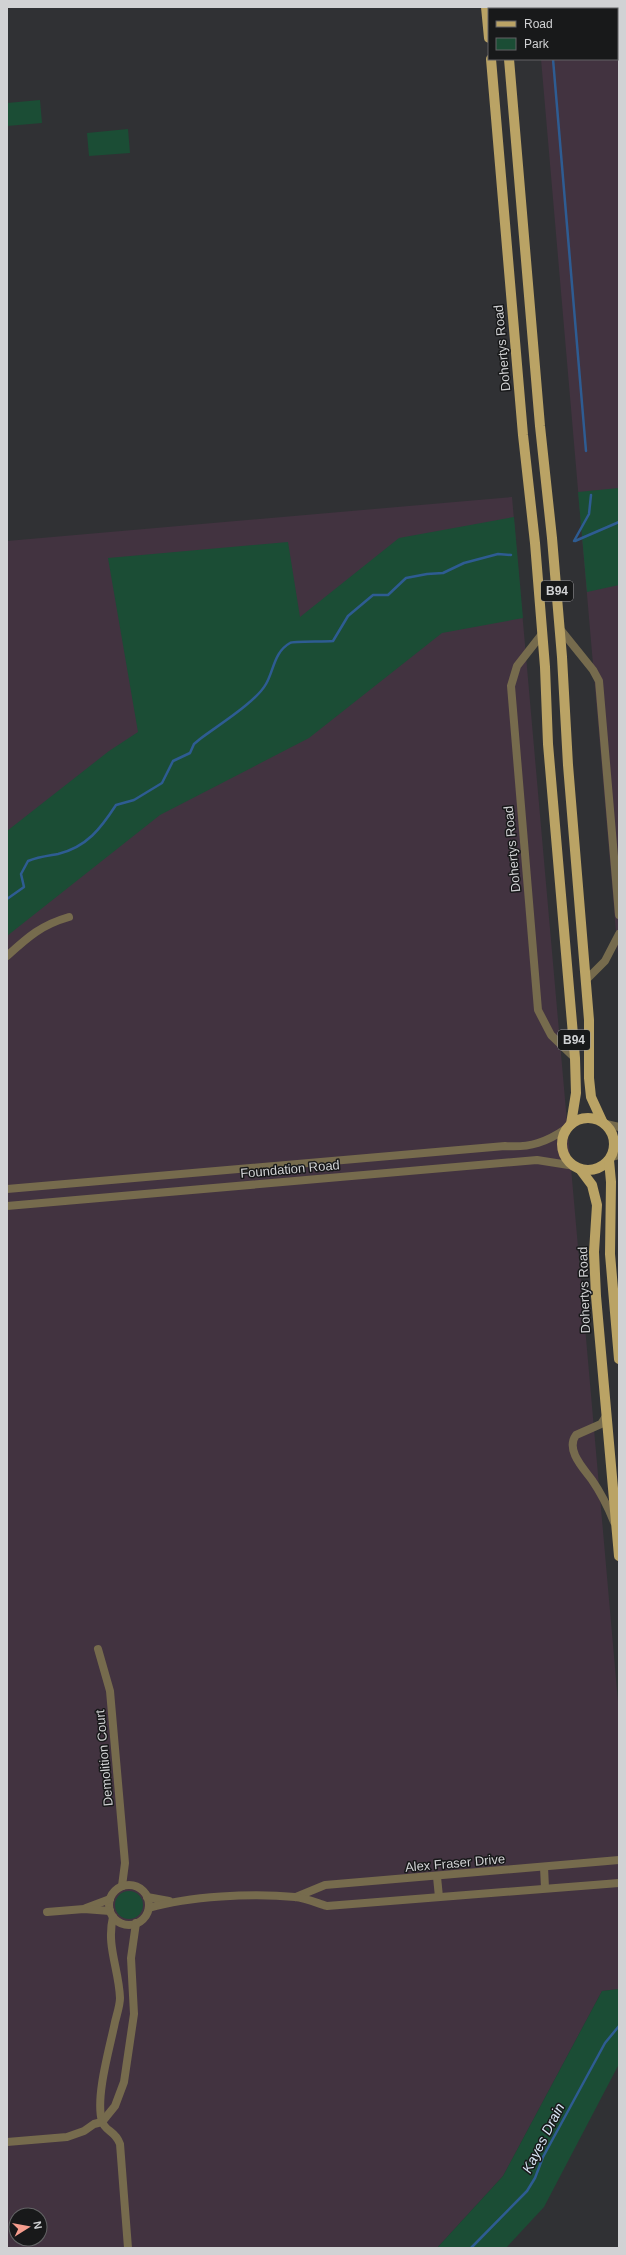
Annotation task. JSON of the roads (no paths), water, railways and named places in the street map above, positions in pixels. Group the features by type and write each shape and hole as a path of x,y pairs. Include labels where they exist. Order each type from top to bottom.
{"main road":[{"path":"486,7 488,28"},
{"name":"Dohertys Road","path":"491,60 522,435 542,634 548,744 575,1058 576,1093 569,1126"},
{"name":"B94","path":"510,60 540,426 560,629 568,764 590,1020 590,1089 604,1123 612,1132 615,1143 611,1182 610,1254 619,1360"},
{"path":"569,1126 586,1118 604,1123"},
{"name":"B94","path":"569,1126 563,1138 563,1149 567,1159 577,1168"},
{"path":"577,1168 596,1169 613,1157"},
{"name":"Dohertys Road","path":"577,1168 592,1185 597,1205 594,1271 619,1556"}],"street":[{"path":"560,629 593,670 598,681 619,915"},
{"name":"Dohertys Road","path":"542,634 516,666 511,686 538,1010 551,1036 575,1058"},
{"path":"7,956 34,931 49,923 69,917"},
{"path":"586,980 605,961 619,934"},
{"path":"604,1123 619,1127"},
{"name":"Foundation Road","path":"7,1189 539,1144 550,1140 569,1126"},
{"name":"Foundation Road","path":"7,1206 537,1160 577,1168"},
{"name":"Dohertys Road","path":"606,1416 600,1424 576,1435 574,1445 579,1464 591,1479 616,1526"},
{"name":"Demolition Court","path":"98,1649 110,1691 125,1866 122,1886"},
{"name":"Alex Fraser Drive","path":"296,1897 325,1885 437,1877 619,1860"},
{"name":"Demolition Court","path":"125,1866 134,1885"},
{"path":"544,1867 545,1888"},
{"path":"437,1877 439,1897"},
{"name":"Alex Fraser Drive","path":"149,1908 170,1902 238,1897 296,1897 327,1906 619,1883"},
{"path":"47,1912 84,1909 112,1914 123,1924 136,1923 144,1918 149,1908 147,1897 140,1888 134,1885 122,1886 117,1889 110,1899 84,1909"},
{"name":"Alex Fraser Drive","path":"147,1897 170,1902"},
{"path":"110,1899 112,1914 110,1945 120,1998 104,2078 102,2122 117,2136 120,2144 128,2248"},
{"path":"7,2142 67,2137 84,2131 94,2124 102,2122 115,2106 124,2082 134,2014 134,1982 131,1958 136,1923"},
{"path":"118,1984 134,1982"}],"waterway":[{"path":"553,60 586,451"},
{"path":"574,541 589,514 591,495"},
{"path":"575,541 619,522"},
{"path":"7,899 24,887 21,874 28,861 58,854 77,847 99,829 116,805 134,800 162,783 173,761 190,753 194,744 245,706 261,691 269,679 277,656 290,643 333,641 348,616 373,595 388,595 406,578 443,573 464,563 498,554 511,555"},
{"name":"Kayes Drain","path":"471,2248 527,2191 535,2178 543,2157 605,2043 619,2026"}]}
